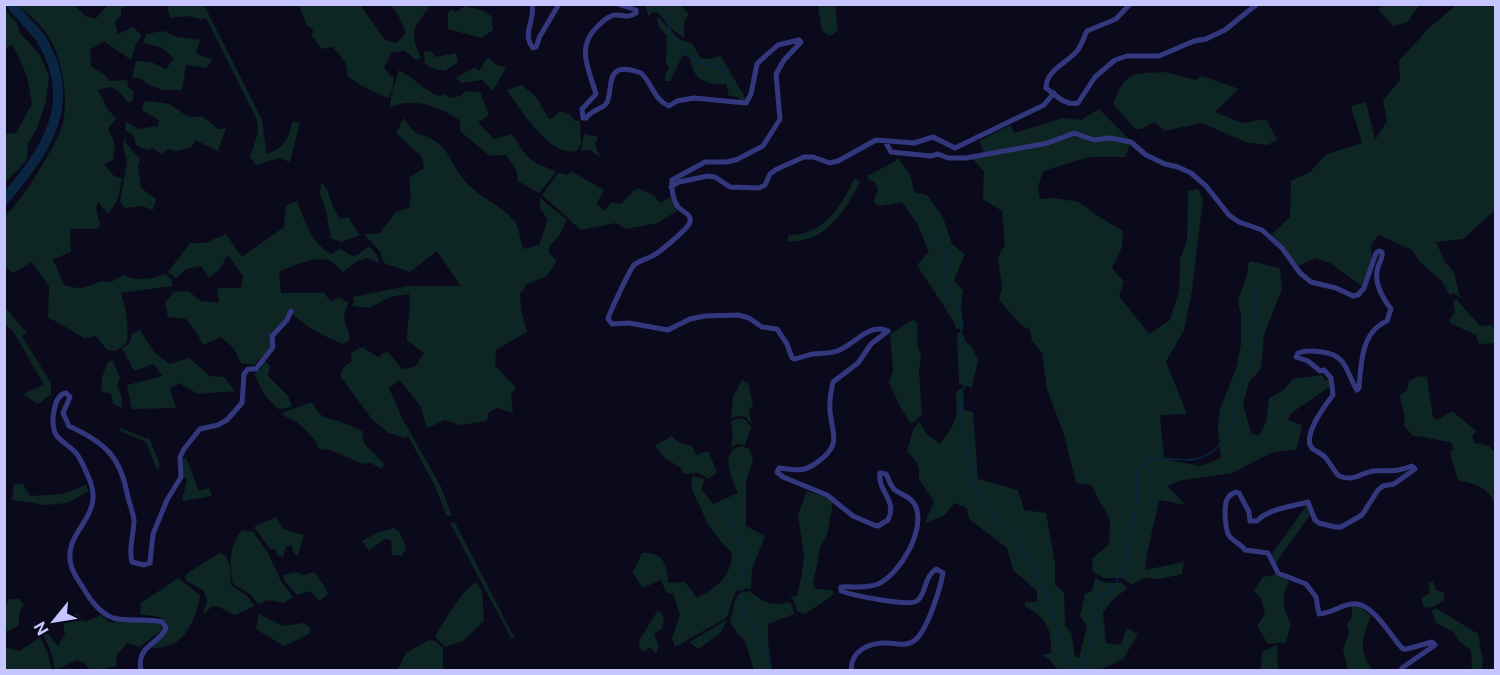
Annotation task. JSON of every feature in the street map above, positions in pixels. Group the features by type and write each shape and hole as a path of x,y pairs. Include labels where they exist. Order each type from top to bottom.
{"street":[{"path":"532,4 534,13 527,28 529,42 533,48 536,47 559,4"},
{"path":"618,4 632,8 636,10 636,13 628,17 614,15 609,17 595,28 586,41 584,54 596,94 582,109 583,118 586,118 594,109 603,107 606,103 610,80 621,71 635,71 641,74 658,99 669,106 677,101 694,98 746,104 761,60 785,42 799,40 801,42 784,60 776,74 780,119 763,146 736,160 705,162 672,180 671,187 677,204 688,214 690,224 654,256 635,264 608,316 609,323 629,323 668,330 690,319 738,315 753,320 759,325 777,329 787,344 792,358 798,359 811,354 836,352 865,333 877,329 888,331 871,344 858,363 833,382 830,409 834,439 830,452 808,468 795,471 782,468 777,472 783,477 827,495 853,516 878,526 888,520 892,510 889,497 880,480 880,473 886,474 892,487 907,495 914,504 917,510 918,532 895,573 877,584 841,587 841,591 912,603 916,602 922,594 927,578 932,572 936,569 943,573 929,620 917,639 902,646 884,643 860,650 853,659 852,670"},
{"path":"1130,4 1116,19 1087,31 1076,54 1061,63 1046,83 1046,88 1070,105 1078,103 1095,77 1115,60 1127,56 1159,56 1194,41 1206,39 1225,30 1257,4"},
{"path":"671,187 679,182 708,176 715,177 730,187 759,188 765,185 770,174 794,160 813,157 830,163 876,140 914,143 933,137 955,147 1044,105 1053,93"},
{"path":"885,141 891,152 931,156 938,154 948,158 966,158 1004,152 1048,143 1074,133 1094,140 1110,138 1131,142 1146,155 1191,173 1206,186 1229,215 1239,222 1262,230 1282,248 1300,273 1311,282 1336,288 1353,296 1358,295 1364,288 1376,254 1378,251 1382,252 1377,280 1382,297 1391,309 1387,321 1376,326 1367,341 1361,365 1359,388 1357,390 1350,373 1334,354 1315,350 1303,351 1296,357 1324,370 1331,378 1334,395 1319,418 1313,423 1310,442 1313,449 1324,456 1339,476 1352,479 1368,472 1394,472 1412,466 1415,470 1394,484 1383,486 1378,490 1362,515 1335,527 1315,520 1308,502 1288,505 1262,516 1257,521 1250,521 1249,512 1239,493 1236,492 1229,496 1226,503 1226,529 1230,538 1237,541 1245,550 1268,553 1278,573 1306,584 1316,597 1319,614 1327,614 1352,604 1358,604 1377,616 1402,649 1432,642 1435,645 1402,670"},
{"path":"141,670 140,663 147,647 164,633 166,628 162,622 113,618 106,614 87,596 71,565 72,544 93,508 94,495 91,482 77,454 56,435 54,422 58,397 66,393 70,397 63,413 69,426 99,441 117,461 125,479 134,518 130,554 132,562 144,565 150,563 150,543 156,526 167,500 181,477 180,457 183,449 200,429 218,425 227,420 242,403 244,374 248,369 256,369 273,347 272,336 287,320 291,311"}],"green space":[{"path":"18,5 75,5 85,16 95,19 108,5 127,5 121,9 121,15 115,22 118,34 133,27 141,35 131,60 104,41 90,50 91,66 104,74 109,81 127,80 128,87 133,91 133,100 128,103 116,89 108,87 98,90 107,108 116,119 108,128 115,144 113,160 104,164 114,176 122,178 118,199 108,214 98,202 96,209 100,224 97,229 70,229 71,252 53,259 64,285 76,288 100,282 111,282 123,275 144,279 166,274 172,280 172,286 121,293 127,317 127,342 116,351 107,350 96,336 84,338 48,317 49,286 32,262 13,273 5,266 5,215 26,191 40,170 62,127 65,106 61,69 54,46 35,20"},
{"path":"167,5 204,5 262,120 268,154 285,142 292,122 300,122 290,162 279,158 256,165 250,157 258,133 257,120 206,18 187,16 170,18"},
{"path":"299,5 360,5 385,40 397,43 406,33 391,5 430,5 415,28 415,40 421,58 416,60 405,51 392,52 384,67 390,76 394,77 393,88 388,98 362,86 348,76 345,62 333,47 322,49 312,36 313,29 307,26"},
{"path":"645,5 681,5 689,14 684,23 684,38 672,29 657,12 651,13 649,17"},
{"path":"818,5 835,5 838,30 830,36 822,31"},
{"path":"1385,5 1419,5 1408,22 1393,26 1378,9"},
{"path":"1456,5 1495,5 1495,210 1463,239 1436,242 1445,262 1454,272 1460,298 1454,293 1450,295 1441,280 1420,262 1412,250 1379,235 1371,245 1372,261 1363,287 1330,263 1315,258 1298,266 1272,234 1290,217 1291,181 1310,172 1327,154 1362,143 1351,106 1366,102 1375,140 1387,121 1383,100 1400,80 1399,61 1429,28"},
{"path":"465,6 484,11 492,17 493,30 481,38 448,29 448,13 451,9 455,12"},
{"path":"5,10 17,23 20,33 39,54 49,75 46,101 38,126 28,144 27,160 5,183 5,134 16,133 32,104 27,76 13,45 5,48"},
{"path":"657,16 679,39 692,44 701,58 721,56 747,101 740,101 738,97 729,96 726,84 701,80 694,71 690,57 683,55 670,81 665,81 666,72 669,70 666,62 667,36 659,27"},
{"path":"163,31 177,37 200,40 196,53 212,60 206,68 186,65 182,90 160,89 140,78 132,78 136,61 151,62 166,69 174,58 161,47 143,43 146,34"},
{"path":"431,51 436,57 456,53 458,62 445,71 434,69 425,64 424,52"},
{"path":"488,57 495,64 506,68 493,91 482,80 461,83 456,78 475,67 479,71"},
{"path":"399,70 439,96 444,94 450,98 460,96 466,91 480,92 489,115 478,122 494,139 512,134 530,158 556,172 539,193 518,181 516,169 506,155 490,156 460,131 460,121 445,111 417,103 390,108"},
{"path":"1164,72 1196,80 1202,76 1239,89 1215,112 1242,123 1266,119 1277,140 1267,145 1246,142 1201,123 1165,131 1154,122 1141,129 1135,129 1113,104 1122,85 1131,76 1137,74"},
{"path":"522,85 536,97 549,119 560,111 570,114 575,121 580,121 581,144 577,151 557,148 537,131 507,90"},
{"path":"144,102 169,104 189,117 203,117 218,129 226,128 218,151 195,140 192,147 177,151 169,149 161,154 153,148 147,150 137,146 132,134 125,130 126,122 139,129 158,126 159,120 142,110"},
{"path":"1099,109 1130,140 1094,138 1073,131 1046,142 985,153 979,141 1011,125 1014,133 1063,118 1081,120"},
{"path":"404,118 415,132 440,145 471,187 510,216 517,225 523,249 539,245 548,220 540,208 540,198 567,220 559,236 549,247 549,253 557,261 547,276 527,284 520,294 527,332 496,350 495,365 516,388 511,396 513,413 497,408 489,412 487,421 460,425 445,420 427,428 421,407 400,380 389,388 402,418 441,487 452,516 446,515 435,486 408,436 405,438 387,432 372,419 340,376 343,368 352,361 351,353 362,347 378,357 387,351 402,369 415,367 424,353 407,340 409,294 390,297 369,308 352,306 353,297 408,286 461,286 437,251 410,272 384,263 380,252 364,234 379,234 396,212 409,208 411,195 409,178 424,168 422,157 396,133"},
{"path":"584,134 598,137 595,144 600,157 590,150 581,151"},
{"path":"1075,135 1130,144 1125,157 1089,157 1043,171 1038,187 1040,199 1054,198 1079,202 1123,231 1122,247 1112,268 1124,282 1119,296 1149,334 1170,320 1179,291 1180,259 1187,240 1188,191 1198,189 1203,199 1192,290 1184,330 1166,362 1187,414 1160,415 1164,459 1200,466 1221,458 1218,428 1220,409 1236,369 1241,344 1241,316 1238,300 1247,275 1249,261 1280,268 1282,289 1264,335 1261,369 1249,382 1243,404 1251,433 1259,436 1266,422 1269,398 1284,390 1293,379 1322,375 1325,380 1329,380 1329,387 1290,414 1288,420 1302,425 1297,449 1271,453 1232,473 1178,481 1167,486 1186,505 1159,500 1145,570 1184,562 1182,574 1160,579 1144,578 1132,585 1123,578 1104,578 1093,572 1092,559 1109,544 1110,520 1091,485 1076,483 1064,435 1047,389 1042,353 1032,341 1030,330 1021,325 999,300 1002,287 998,257 1005,245 1002,211 983,199 984,172 973,159"},
{"path":"124,137 126,143 140,159 138,167 141,188 156,199 153,210 142,206 125,208 120,202 127,161 123,146"},
{"path":"897,157 910,174 914,192 927,195 943,217 952,244 965,254 954,280 963,291 961,307 964,329 957,329 917,265 929,252 918,225 902,202 879,206 873,202 878,190 875,182 868,180 867,176 896,161"},
{"path":"571,171 604,190 597,203 604,211 612,202 621,204 638,188 654,196 660,203 670,197 677,211 658,223 626,229 616,223 581,230 542,195 558,173 568,175"},
{"path":"855,178 860,182 848,204 832,224 812,237 800,241 787,241 789,235 813,230 830,217 844,199"},
{"path":"321,183 325,186 337,215 341,219 348,217 360,235 341,242 331,238 325,206 320,194"},
{"path":"297,201 314,238 331,254 341,249 352,256 358,255 369,246 377,255 379,263 368,258 357,261 343,272 332,262 320,259 279,272 281,293 324,293 331,302 339,297 349,303 344,320 349,341 343,344 321,334 308,327 290,311 286,319 270,334 271,347 254,365 241,363 233,347 220,337 203,345 186,319 168,317 165,303 174,292 188,291 201,301 219,303 217,288 241,288 243,276 228,255 219,270 209,278 201,266 186,269 176,278 168,272 190,243 205,243 226,234 242,257 284,227 286,206"},
{"path":"1456,299 1480,326 1491,325 1495,329 1495,343 1479,344 1476,335 1449,321 1455,312 1453,300"},
{"path":"4,306 27,333 22,336 51,383 51,394 38,404 23,394 44,385 13,331 5,324"},
{"path":"913,320 917,322 918,348 921,356 919,370 922,414 911,424 889,383 893,371 890,334"},
{"path":"140,330 154,352 170,364 189,358 210,376 224,377 235,391 198,394 179,383 170,389 176,408 132,409 127,385 163,376 153,364 134,371 122,348 129,344 132,334"},
{"path":"962,332 978,360 972,388 959,384 957,335"},
{"path":"112,360 120,377 117,386 121,395 122,408 113,404 111,394 101,391 107,363"},
{"path":"265,361 270,366 268,376 288,396 292,407 278,409 265,395 254,374 262,368 261,364"},
{"path":"1419,376 1427,377 1433,418 1437,420 1452,411 1476,431 1472,437 1475,443 1489,446 1495,453 1495,504 1485,490 1458,480 1450,453 1454,449 1451,442 1413,436 1404,425 1405,418 1400,395 1407,390 1409,381"},
{"path":"742,380 748,383 753,405 749,410 752,425 746,417 731,418 733,397"},
{"path":"963,389 964,410 973,412 978,479 1018,490 1024,510 1046,513 1055,563 1055,585 1064,593 1065,626 1071,632 1075,657 1079,658 1087,626 1080,616 1085,594 1092,591 1095,578 1108,583 1122,582 1127,588 1103,612 1106,643 1121,645 1127,628 1138,634 1123,659 1100,670 1058,670 1050,660 1042,655 1051,653 1047,625 1025,606 1025,602 1037,602 1037,591 1013,570 1007,548 969,519 967,508 954,503 945,515 925,523 934,502 919,479 917,463 907,451 914,427 920,422 926,433 940,444 955,421 957,402 955,394"},
{"path":"312,402 323,416 362,431 364,443 384,464 382,469 371,463 363,464 330,450 319,449 306,430 282,413"},
{"path":"739,418 746,420 751,428 745,445 737,444 731,447 733,437 731,421"},
{"path":"121,428 149,438 160,465 157,470 146,442 118,430"},
{"path":"672,436 678,442 692,446 696,455 708,451 717,472 709,479 698,473 684,474 681,468 665,458 655,446"},
{"path":"742,446 749,449 753,460 746,481 746,526 765,536 752,569 751,590 747,588 736,591 726,618 675,647 672,638 680,614 673,594 666,592 661,580 642,588 633,572 642,553 650,553 660,557 663,561 669,583 685,582 697,598 722,581 729,569 732,553 707,522 691,486 693,476 705,479 701,489 713,504 738,493 730,473 729,459 730,453 735,448"},
{"path":"186,457 199,491 209,488 212,496 182,501 187,480 182,475 180,464"},
{"path":"14,484 23,484 30,496 63,494 86,485 89,491 67,503 46,505 12,500"},
{"path":"807,491 833,502 827,535 820,548 813,584 816,589 833,590 833,595 805,614 797,611 794,601 790,598 797,595 802,574 804,555 798,515"},
{"path":"1307,505 1310,515 1276,564 1272,554"},
{"path":"276,517 283,529 304,535 298,556 293,552 292,546 286,546 283,557 277,555 275,549 270,549 254,527"},
{"path":"450,523 455,523 515,639 511,638"},
{"path":"394,528 400,533 406,547 402,556 392,555 391,540 384,539 369,551 362,541 377,533"},
{"path":"242,530 253,532 267,551 282,583 293,597 284,603 268,600 258,604 250,594 233,584 232,549"},
{"path":"220,553 226,556 230,567 231,585 247,596 255,606 235,615 212,606 203,615 207,600 203,590 187,581 185,576"},
{"path":"297,572 303,575 314,572 328,594 319,601 311,591 297,595 285,581 283,575"},
{"path":"1277,574 1289,581 1284,603 1291,624 1286,642 1268,644 1257,626 1265,614 1261,598 1254,591 1263,577"},
{"path":"178,578 200,595 197,609 187,631 177,642 151,649 166,623 160,617 140,614 141,603"},
{"path":"477,582 482,591 484,621 463,641 445,647 435,637 466,590"},
{"path":"1428,582 1433,582 1436,590 1444,593 1444,601 1430,608 1424,607 1421,598 1430,593"},
{"path":"748,591 771,604 787,602 792,604 794,614 768,624 772,670 754,670 745,641 730,621 735,600 739,594"},
{"path":"9,599 19,599 24,604 19,613 19,625 5,631 5,609"},
{"path":"1352,606 1358,606 1371,616 1365,630 1363,649 1372,670 1348,670 1343,649 1349,634 1347,624 1352,616"},
{"path":"1436,608 1478,634 1483,661 1482,670 1472,670 1471,650 1458,640 1454,632 1436,623 1432,611"},
{"path":"658,610 664,618 662,628 654,634 659,646 656,654 650,647 645,652 640,649 639,641"},
{"path":"77,613 85,622 101,615 109,622 153,622 160,625 162,630 140,647 127,643 116,656 117,666 103,670 90,670 84,663 77,660 55,670 51,652 43,634 48,634 58,646 65,634 63,623"},
{"path":"259,614 283,626 304,623 311,629 309,634 284,646 256,629"},
{"path":"727,620 721,633 698,649 689,642"},
{"path":"40,637 52,670 5,670 5,650 7,648 20,651"},
{"path":"429,640 435,641 443,648 443,670 397,670 406,653"},
{"path":"1277,645 1278,670 1261,670 1262,652"}],"waterway":[{"path":"4,200 33,163 44,144 53,125 58,105 58,84 52,62 41,39 11,4"},
{"path":"659,4 675,41 689,57 725,72 736,90"},
{"path":"936,231 947,252 946,288 959,309 963,347 970,365 970,376 961,393 960,422 970,460 972,483 986,509 1003,525 1034,570 1050,600 1062,647 1075,670"},
{"path":"1077,670 1081,668 1093,637 1096,605 1103,595 1113,589 1125,564 1136,506 1137,471 1154,460 1185,460 1208,455 1222,442 1232,426 1238,388 1256,343 1258,325 1254,290"},
{"path":"729,500 733,527 740,541 744,558 741,579 745,619 758,635 768,656 768,670"}]}
